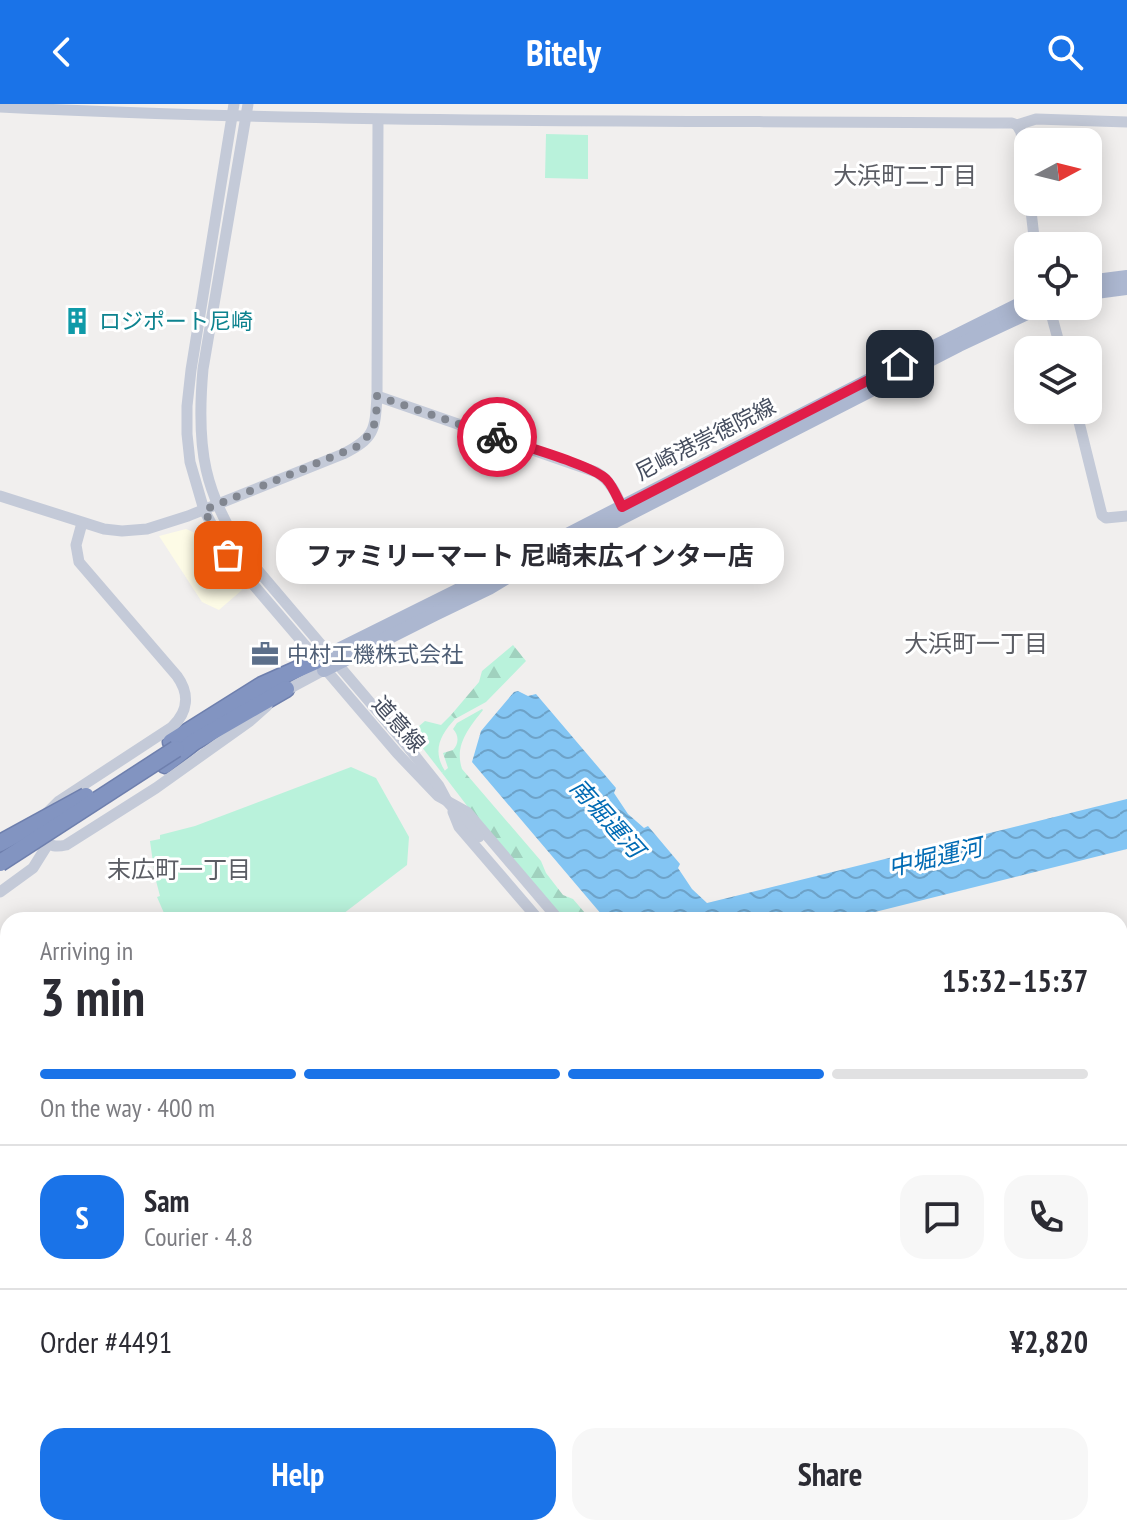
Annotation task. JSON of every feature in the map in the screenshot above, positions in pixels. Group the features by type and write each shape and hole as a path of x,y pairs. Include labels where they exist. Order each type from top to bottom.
{"highway":[{"path":"0,873 262,685 326,662"},
{"path":"0,843 194,742 286,689"},
{"path":"0,863 176,749"},
{"path":"0,853 100,789"}],"main road":[{"path":"1102,280 1127,277"},
{"path":"1102,291 1127,288"},
{"name":"尼崎港崇徳院線","path":"326,662 491,574 1014,307"},
{"name":"尼崎港崇徳院線","path":"326,662 482,592 1014,319"}],"street":[{"path":"248,104 203,369 200,409 204,461 216,505 232,535 326,662"},
{"path":"0,107 233,110 246,117 378,120 954,122 1017,125 1036,119 1127,122"},
{"path":"233,110 191,370 187,406 190,462 204,510 228,555 326,662"},
{"path":"0,496 111,530 147,529 204,510 356,447 373,431 377,396 378,120"},
{"path":"377,396 596,472 612,487 622,507"},
{"path":"1079,424 1102,515 1106,518 1127,516"},
{"path":"82,523 76,545 79,562 177,676 183,685 186,704 180,720 172,727 52,806 41,829 43,839 48,844 66,845 156,788 326,662"},
{"name":"道意線","path":"326,662 423,767 447,801 542,912"},
{"path":"447,801 459,827 532,912"},
{"path":"447,801 467,812 552,912"},
{"path":"0,892 33,868 48,844"}],"shaded area":[{"path":"186,529 202,536 242,590 219,610 202,602 159,536"}],"green space":[{"path":"546,134 588,135 588,179 545,178"},
{"path":"513,645 526,661 486,702 455,719 451,715 479,682 482,671"},
{"path":"483,710 461,745 462,769 541,861 563,895 573,899 584,912 556,912 442,773 448,768 443,753 453,750 457,742 453,729 457,723"},
{"path":"451,715 455,719 445,731 438,750 445,771 442,773 411,733 425,721 441,725"},
{"path":"351,767 376,778 409,837 407,865 345,912 164,912 157,897 160,896 150,841 160,839 160,835 195,826"}],"water":[{"path":"514,692 528,696 536,694 616,788 614,793 628,814 644,828 648,826 680,864 678,868 692,889 707,903 1127,799 1127,849 875,912 599,912 472,762 481,731"}],"way so far":[{"path":"228,555 204,510 356,447 373,431 377,396 497,437"}],"place":[{"name":"ロジポート尼崎","path":"77,321"},
{"name":"ファミリーマート 尼崎末広インター店","path":"228,555"},
{"name":"中村工機株式会社","path":"265,654"}],"district":[{"name":"大浜町二丁目","path":"905,175"},
{"name":"大浜町一丁目","path":"976,643"},
{"name":"末広町一丁目","path":"179,869"}],"route":[{"path":"497,437 602,475 622,507 900,364"}],"water label":[{"name":"南堀運河","path":"607,818"},
{"name":"中堀運河","path":"935,857"}]}
